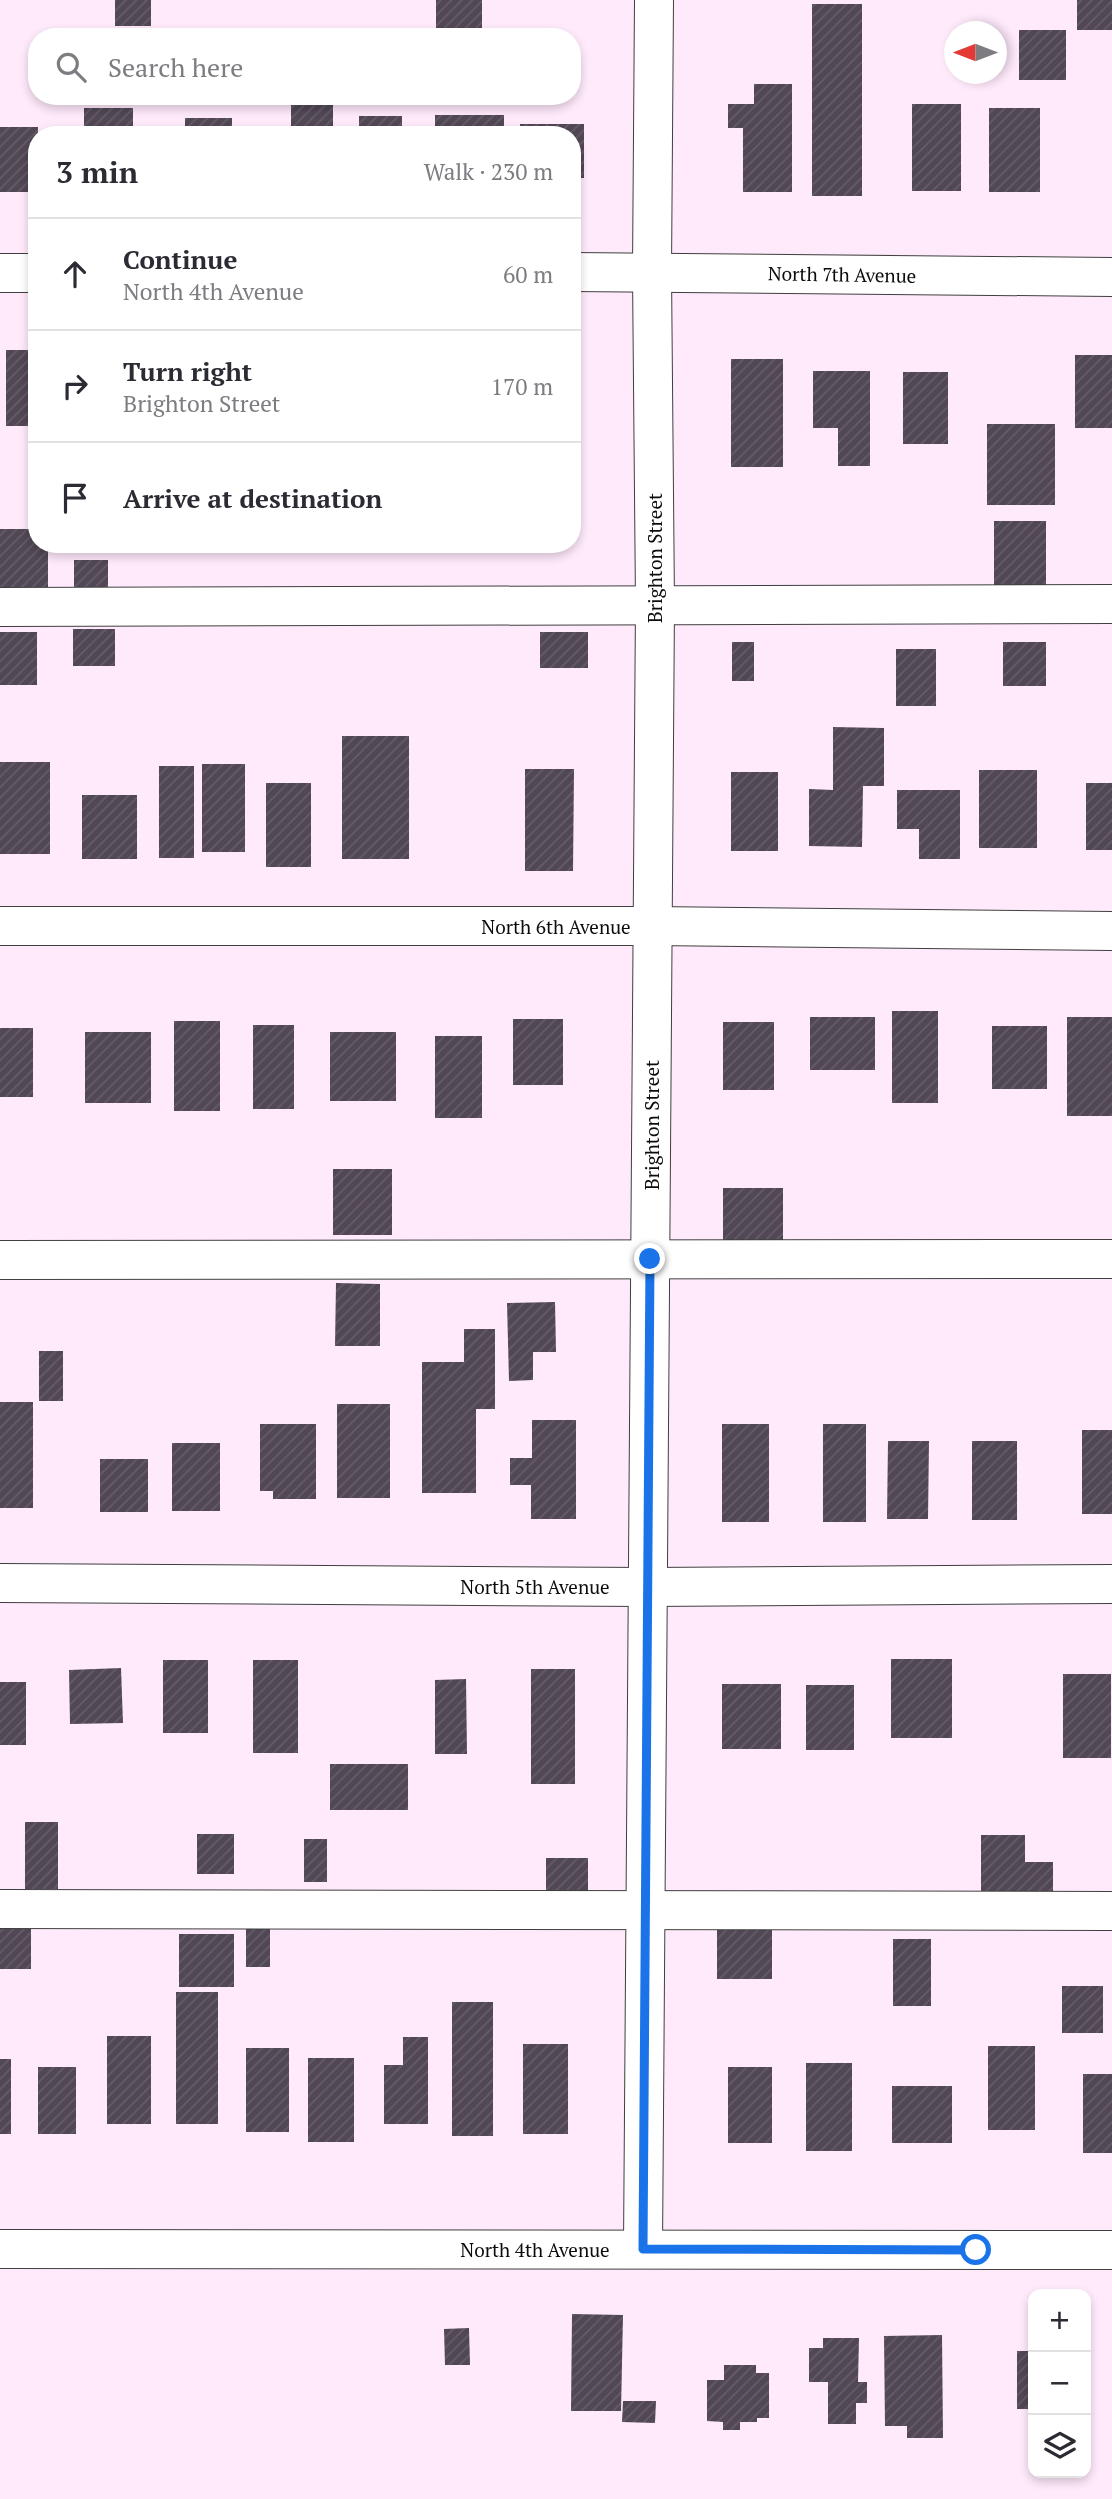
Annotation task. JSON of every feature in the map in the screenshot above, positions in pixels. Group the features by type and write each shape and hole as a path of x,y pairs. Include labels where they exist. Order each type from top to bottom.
{"street":[{"name":"Brighton Street","path":"643,2249 655,604 652,272 654,0"},
{"name":"North 7th Avenue","path":"581,272 1112,277"},
{"path":"0,273 28,273"},
{"path":"0,607 1112,604"},
{"name":"North 6th Avenue","path":"0,926 652,926 1112,931"},
{"path":"0,1260 1112,1259"},
{"name":"North 5th Avenue","path":"0,1583 647,1587 1112,1584"},
{"path":"0,1909 1112,1911"},
{"name":"North 4th Avenue","path":"0,2249 1112,2250"}],"building":[{"path":"115,0 151,0 151,26 115,26"},
{"path":"436,0 482,0 482,28 436,28"},
{"path":"1077,0 1112,0 1112,30 1077,30"},
{"path":"812,4 862,4 862,196 812,196"},
{"path":"1019,30 1066,30 1066,80 1019,80"},
{"path":"754,84 792,84 792,192 743,192 743,128 728,128 728,104 754,104"},
{"path":"912,104 961,104 961,191 912,191"},
{"path":"291,105 333,105 333,126 291,126"},
{"path":"84,108 133,108 133,126 84,126"},
{"path":"989,108 1040,108 1040,192 989,192"},
{"path":"435,115 504,115 504,126 435,126"},
{"path":"359,116 402,116 402,126 359,126"},
{"path":"185,118 232,118 232,126 185,126"},
{"path":"584,124 584,178 581,178 581,126 520,126"},
{"path":"0,127 28,127 28,192 0,192"},
{"path":"6,350 28,350 28,426 6,426"},
{"path":"1075,355 1112,355 1112,428 1075,428"},
{"path":"731,359 783,359 783,467 731,467"},
{"path":"813,371 870,371 870,466 838,466 838,428 813,428"},
{"path":"903,372 948,372 948,444 903,444"},
{"path":"987,424 1055,424 1055,505 987,505"},
{"path":"994,521 1046,521 1046,585 994,585"},
{"path":"0,529 28,529 28,553 48,553 48,588 0,588"},
{"path":"74,560 108,560 108,593 74,593"},
{"path":"73,629 115,629 115,666 73,666"},
{"path":"0,632 37,632 37,685 0,685"},
{"path":"540,632 588,632 588,668 540,668"},
{"path":"732,642 754,642 754,681 732,681"},
{"path":"1003,642 1046,642 1046,686 1003,686"},
{"path":"896,649 936,649 936,706 896,706"},
{"path":"833,727 884,728 884,786 863,786 862,847 809,846 809,789 833,790"},
{"path":"342,736 409,736 409,859 342,859"},
{"path":"0,762 50,762 50,854 0,854"},
{"path":"202,764 245,764 245,852 202,852"},
{"path":"159,766 194,766 194,858 159,858"},
{"path":"525,769 574,769 573,871 525,871"},
{"path":"979,770 1037,770 1037,848 979,848"},
{"path":"731,772 778,772 778,851 731,851"},
{"path":"266,783 311,783 311,867 266,867"},
{"path":"1086,783 1112,783 1112,850 1086,850"},
{"path":"897,790 960,790 960,859 919,859 919,829 897,829"},
{"path":"82,795 137,795 137,859 82,859"},
{"path":"892,1011 938,1011 938,1103 892,1103"},
{"path":"810,1017 875,1017 875,1070 810,1070"},
{"path":"1067,1017 1112,1017 1112,1116 1067,1116"},
{"path":"513,1019 563,1019 563,1085 513,1085"},
{"path":"174,1021 220,1021 220,1111 174,1111"},
{"path":"723,1022 774,1022 774,1090 723,1090"},
{"path":"253,1025 294,1025 294,1109 253,1109"},
{"path":"992,1026 1047,1026 1047,1089 992,1089"},
{"path":"0,1028 33,1028 33,1097 0,1097"},
{"path":"85,1032 151,1032 151,1103 85,1103"},
{"path":"330,1032 396,1032 396,1101 330,1101"},
{"path":"435,1036 482,1036 482,1118 435,1118"},
{"path":"333,1169 392,1169 392,1235 333,1235"},
{"path":"723,1188 783,1188 783,1246 723,1246"},
{"path":"336,1283 380,1284 380,1346 335,1346"},
{"path":"555,1302 556,1352 533,1352 533,1380 509,1381 507,1303"},
{"path":"464,1329 495,1329 495,1409 476,1409 476,1493 422,1493 422,1362 464,1362"},
{"path":"39,1351 63,1351 63,1401 39,1401"},
{"path":"0,1402 33,1402 33,1508 0,1508"},
{"path":"337,1404 390,1404 390,1498 337,1498"},
{"path":"532,1420 576,1420 576,1519 531,1519 531,1485 510,1485 510,1458 532,1458"},
{"path":"260,1424 316,1424 316,1499 273,1499 273,1491 260,1491"},
{"path":"722,1424 769,1424 769,1522 722,1522"},
{"path":"823,1424 866,1424 866,1522 823,1522"},
{"path":"1082,1430 1112,1430 1112,1514 1082,1514"},
{"path":"888,1441 929,1441 928,1519 887,1519"},
{"path":"972,1441 1017,1441 1017,1520 972,1520"},
{"path":"172,1443 220,1443 220,1511 172,1511"},
{"path":"100,1459 148,1459 148,1512 100,1512"},
{"path":"891,1659 952,1659 952,1738 891,1738"},
{"path":"163,1660 208,1660 208,1733 163,1733"},
{"path":"253,1660 298,1660 298,1753 253,1753"},
{"path":"121,1668 123,1723 70,1724 69,1670"},
{"path":"531,1669 575,1669 575,1784 531,1784"},
{"path":"1063,1674 1111,1674 1111,1758 1063,1758"},
{"path":"466,1679 467,1754 435,1754 435,1680"},
{"path":"0,1682 26,1682 26,1745 0,1745"},
{"path":"722,1684 781,1684 781,1749 722,1749"},
{"path":"806,1685 854,1685 854,1750 806,1750"},
{"path":"330,1764 408,1764 408,1810 330,1810"},
{"path":"25,1822 58,1822 58,1889 25,1889"},
{"path":"197,1834 234,1834 234,1874 197,1874"},
{"path":"981,1835 1025,1835 1025,1862 1053,1862 1053,1903 981,1902"},
{"path":"304,1839 327,1839 327,1882 304,1882"},
{"path":"546,1858 588,1858 588,1894 546,1894"},
{"path":"0,1924 31,1924 31,1969 0,1969"},
{"path":"717,1926 772,1926 772,1979 717,1979"},
{"path":"246,1927 270,1927 270,1967 246,1967"},
{"path":"179,1934 234,1934 234,1987 179,1987"},
{"path":"893,1939 931,1939 931,2006 893,2006"},
{"path":"1062,1986 1103,1986 1103,2033 1062,2033"},
{"path":"176,1992 218,1992 218,2124 176,2124"},
{"path":"452,2002 493,2002 493,2136 452,2136"},
{"path":"107,2036 151,2036 151,2124 107,2124"},
{"path":"403,2037 428,2037 428,2124 384,2124 384,2065 403,2065"},
{"path":"523,2044 568,2044 568,2134 523,2134"},
{"path":"988,2046 1035,2046 1035,2130 988,2130"},
{"path":"246,2048 289,2048 289,2132 246,2132"},
{"path":"308,2058 354,2058 354,2142 308,2142"},
{"path":"0,2059 11,2059 11,2134 0,2134"},
{"path":"806,2063 852,2063 852,2151 806,2151"},
{"path":"38,2067 76,2067 76,2134 38,2134"},
{"path":"728,2067 772,2067 772,2143 728,2143"},
{"path":"1083,2074 1112,2074 1112,2153 1083,2153"},
{"path":"892,2086 952,2086 952,2143 892,2143"},
{"path":"572,2314 623,2315 621,2411 571,2411"},
{"path":"469,2328 470,2365 445,2365 444,2329"},
{"path":"942,2335 943,2438 907,2438 907,2426 885,2426 884,2336"},
{"path":"823,2338 859,2338 858,2382 867,2382 867,2403 856,2403 856,2424 828,2424 828,2382 809,2382 809,2348 823,2348"},
{"path":"1017,2351 1028,2351 1028,2409 1017,2409"},
{"path":"724,2365 756,2365 756,2373 769,2373 769,2418 757,2418 757,2422 740,2422 740,2430 723,2430 723,2422 707,2421 707,2380 724,2380"},
{"path":"623,2401 656,2401 655,2423 622,2422"}],"route":[{"path":"650,1259 643,2249 976,2250"}]}
